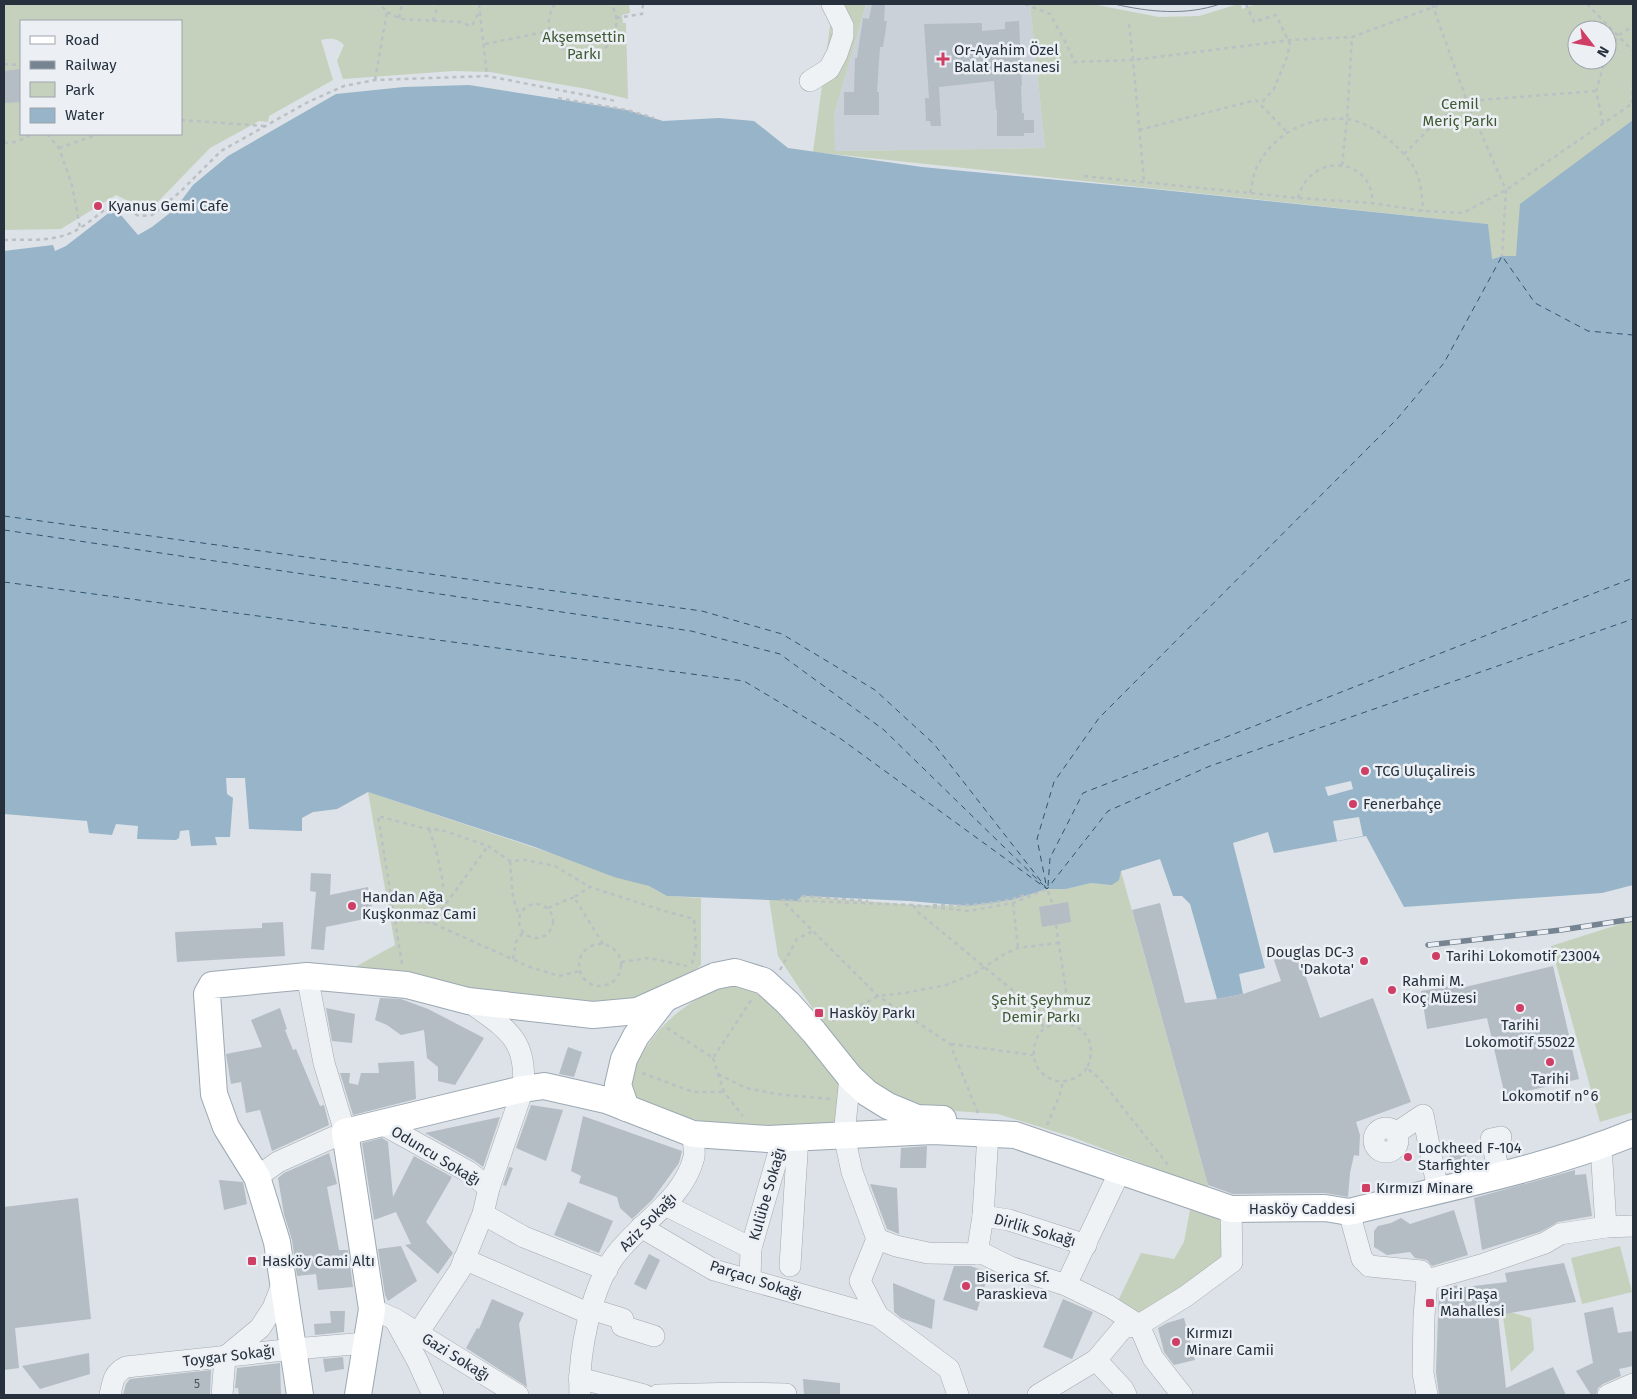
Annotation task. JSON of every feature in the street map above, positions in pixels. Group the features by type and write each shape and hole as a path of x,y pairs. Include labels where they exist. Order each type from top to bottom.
{"main road":[{"path":"300,1395 277,1242 257,1177 226,1127 214,1094 207,994 212,985 308,976 407,985 468,1001 593,1015 657,1008 715,976 735,972 764,981 788,1003 814,1032 849,1088 867,1094 888,1106 917,1118 985,1128 1014,1135 1092,1162"},
{"path":"626,1108 618,1085 623,1066 636,1036 657,1008"},
{"path":"358,1395 366,1343 384,1314 345,1132 523,1089 544,1086 606,1100 693,1134 780,1138 844,1136 985,1128 998,1123 1034,1132 1092,1162"},
{"name":"Hasköy Caddesi","path":"1092,1162 1231,1209 1325,1208 1349,1212 1546,1164 1601,1146 1633,1133"}],"street":[{"path":"810,81 829,69 837,54 843,36 843,26 832,4"},
{"path":"257,1177 278,1162 345,1132 324,1063 308,976"},
{"path":"418,1333 460,1270 483,1214 489,1188 523,1089 525,1073 520,1048 505,1028 468,1001"},
{"path":"849,1088 844,1136 852,1172 877,1239 860,1281 878,1316 949,1369 958,1395"},
{"path":"1396,1133 1423,1115 1438,1190"},
{"name":"Oduncu Sokağı","path":"382,1124 469,1172 489,1188"},
{"path":"977,1254 983,1216 985,1128"},
{"name":"Aziz Sokağı","path":"575,1390 594,1296 612,1261 631,1237 681,1188 694,1157 693,1134"},
{"path":"1500,1174 1491,1139 1501,1137"},
{"path":"780,1138 790,1266"},
{"name":"Kulübe Sokağı","path":"750,1280 751,1248 780,1138"},
{"path":"1601,1146 1606,1227"},
{"path":"1066,1285 1120,1171"},
{"path":"665,1205 751,1248"},
{"path":"1038,1395 1096,1360 1123,1328 1139,1325 1186,1296 1232,1262 1231,1209"},
{"path":"1349,1212 1362,1259 1369,1266 1421,1271 1427,1280 1423,1373 1427,1395"},
{"path":"483,1214 524,1237 607,1270"},
{"name":"Dirlik Sokağı","path":"983,1216 1009,1220 1086,1245"},
{"path":"1427,1280 1484,1264 1545,1242 1560,1234 1606,1227 1633,1226"},
{"name":"Parçacı Sokağı","path":"640,1227 714,1270 878,1316"},
{"path":"877,1239 896,1246 928,1253 984,1254 1010,1267 1066,1285 1109,1306 1139,1325 1153,1358 1182,1395"},
{"path":"464,1259 591,1311 623,1319 622,1326 654,1336"},
{"path":"222,1395 225,1358 260,1328 273,1308 283,1282"},
{"path":"384,1314 417,1360 432,1395"},
{"name":"Gazi Sokağı","path":"384,1314 518,1395"},
{"name":"Toygar Sokağı","path":"110,1395 114,1377 126,1367 366,1343"},
{"path":"1096,1360 1123,1389 1126,1395"},
{"path":"1608,1395 1633,1384"},
{"path":"575,1390 644,1395"},
{"path":"658,1395 741,1393 786,1395"}],"path":[{"path":"380,4 387,12 399,18 460,22 470,26 480,10"},
{"path":"399,18 402,4"},
{"path":"433,21 438,4"},
{"path":"479,4 485,44 487,76"},
{"path":"555,4 549,19 550,31 554,40 565,50 579,56 598,52 612,38 616,28 616,18 611,4"},
{"path":"616,18 642,14 643,4"},
{"path":"1025,4 1050,14 1071,52 1074,62 1133,60 1288,41 1352,37 1442,4"},
{"path":"1246,4 1254,22 1276,15 1290,44 1288,57 1274,89 1260,104"},
{"path":"1587,4 1633,51"},
{"path":"1433,6 1467,101 1506,190 1502,256"},
{"path":"375,80 387,12"},
{"path":"1129,24 1144,181"},
{"path":"1617,38 1619,35 1633,26"},
{"path":"485,44 550,31"},
{"path":"1342,165 1352,37"},
{"path":"4,64 20,64"},
{"path":"1602,70 1596,91 1603,123"},
{"path":"4,240 56,239 80,228 105,208 116,203 139,216 152,215 180,192 221,151 308,102 344,86 375,80 487,76 616,101"},
{"path":"1084,176 1298,198 1372,203 1423,211 1463,213 1506,190 1632,103 1633,80"},
{"path":"1404,154 1435,123 1467,101 1596,91"},
{"path":"558,98 627,110 654,118"},
{"path":"1139,130 1256,100 1287,132"},
{"path":"1250,193 1255,171 1269,149 1287,132 1320,120 1347,119 1360,123 1386,137 1404,154 1414,167 1422,190 1423,211"},
{"path":"182,120 266,126"},
{"path":"4,143 16,142 31,135"},
{"path":"48,135 59,148 72,185 80,228"},
{"path":"59,148 96,135"},
{"path":"1298,198 1301,187 1311,174 1322,167 1342,165 1352,169 1366,179 1372,194 1372,203"},
{"path":"407,985 401,962 378,816 429,829 445,831 488,846 510,861 525,860 555,866 590,887 694,919 696,946 692,967 649,958 621,962"},
{"path":"429,829 443,882 442,909"},
{"path":"432,923 488,846"},
{"path":"510,861 512,898 519,916 522,932 527,936 538,939 548,934 554,924 554,918 548,908 537,903 531,904 519,916"},
{"path":"548,908 574,897 590,887"},
{"path":"802,896 969,911 1013,903 1047,890 1053,905"},
{"path":"1028,894 1012,900 968,906 782,900 878,996 950,1044 1033,1055"},
{"path":"574,897 603,944"},
{"path":"1013,903 1018,948"},
{"path":"913,905 919,913 1028,1003 1045,1029"},
{"path":"394,919 432,923 513,959 559,976 580,970"},
{"path":"1056,925 1071,1024"},
{"path":"513,959 516,942 522,932"},
{"path":"814,1032 878,996 906,993 946,985 975,973 1018,948 1058,943"},
{"path":"596,944 603,944 615,950 621,962 621,969 614,981 601,986 588,982 580,970 579,964 584,951 596,944"},
{"path":"713,1058 764,981"},
{"path":"657,1008 713,1058 724,1092 780,1138"},
{"path":"1059,1023 1071,1024 1082,1030 1090,1042 1091,1060 1081,1075 1063,1082 1054,1080 1039,1070 1033,1055 1036,1041 1045,1029 1059,1023"},
{"path":"950,1044 985,1128"},
{"path":"623,1066 693,1092 724,1092"},
{"path":"1087,1068 1100,1079 1171,1169"},
{"path":"718,1074 746,1088 776,1094 849,1088"},
{"path":"1042,1136 1059,1097 1063,1082"}],"shaded area":[{"name":"Or-Ayahim Özel Balat Hastanesi","path":"866,4 1030,4 1045,148 834,151 834,115"}],"green space":[{"name":"Akşemsettin Parkı","path":"4,4 629,4 630,13 622,15 623,23 626,23 628,99 587,89 490,72 454,71 343,79 337,61 344,45 333,39 321,40 333,80 269,116 268,122 259,121 210,148 149,211 116,195 61,229 4,230"},
{"name":"Cemil Meriç Parkı","path":"833,4 866,4 834,115 835,151 1045,148 1030,4 1092,4 1159,17 1199,16 1238,4 1241,4 1242,9 1255,4 1633,4 1633,120 1516,256 1502,256 1491,259 1488,224 813,152"},
{"path":"368,792 649,886 667,896 701,898 701,965 663,1000 637,1011 468,1001 355,967 395,945"},
{"name":"Şehit Şeyhmuz Demir Parkı","path":"1121,871 1209,1189 1072,1137 998,1114 912,1108 854,1071 778,956 769,899 797,901 802,896 913,905 968,906 1012,900 1047,889 1066,889 1091,883 1112,884"},
{"path":"1633,920 1633,1112 1600,1122 1551,946"},
{"path":"724,986 749,988 773,1005 810,1048 849,1085 845,1130 740,1129 664,1113 639,1101 628,1089 642,1054 663,1026 691,1003"},
{"path":"1190,1210 1224,1219 1227,1257 1141,1319 1116,1305 1141,1253 1174,1259 1184,1242"},
{"path":"1620,1246 1632,1292 1582,1304 1571,1258"},
{"path":"1502,1310 1531,1318 1534,1350 1511,1372"}],"water":[{"path":"469,85 627,110 663,121 719,118 754,121 788,148 922,167 1488,224 1492,259 1502,256 1516,256 1520,204 1633,120 1633,885 1602,893 1404,907 1366,836 1274,853 1268,832 1233,843 1265,968 1239,974 1243,994 1217,999 1190,904 1182,896 1173,896 1160,859 1121,871 1119,880 1112,885 1091,883 1066,889 1047,889 1012,900 968,906 802,896 797,901 667,896 649,886 614,877 535,847 368,792 337,809 313,812 302,818 302,831 249,829 245,778 226,778 227,794 233,798 230,837 215,837 217,845 191,846 189,830 180,831 179,838 176,840 137,839 138,826 116,824 112,835 89,833 87,821 4,814 4,251 53,245 55,251 66,246 115,208 138,235 152,227 175,209 193,185 228,156 336,94 404,87"}],"pier":[{"path":"1351,781 1353,789 1328,796 1325,787"},
{"path":"1359,817 1363,836 1337,841 1333,821"}],"building":[{"path":"872,4 885,4 884,21 887,21 883,47 880,47 877,92 879,92 879,115 844,115 844,92 854,92 855,58 857,58 863,18 869,19"},
{"path":"1019,21 1022,113 1024,113 1024,120 1034,120 1034,133 1024,133 1024,136 997,136 994,81 939,87 941,126 931,126 930,121 926,121 925,98 929,98 924,24 982,23 982,31 1005,29 1005,22"},
{"path":"20,69 20,102 5,103 4,71"},
{"path":"311,873 331,874 330,895 368,887 374,917 326,927 324,950 311,949 316,892 310,891"},
{"path":"1068,902 1071,922 1042,927 1039,907"},
{"path":"1160,903 1185,1003 1243,994 1281,981 1274,960 1297,951 1320,1018 1373,998 1411,1102 1356,1122 1360,1135 1359,1156 1354,1155 1348,1197 1325,1193 1233,1194 1208,1185 1132,910"},
{"path":"283,922 285,956 177,962 175,932 262,928 262,923"},
{"path":"1553,966 1579,1079 1505,1096 1487,1018 1427,1029 1421,991 1461,984 1461,988"},
{"path":"380,998 401,999 428,1009 484,1038 455,1085 438,1081 438,1067 427,1058 424,1030 401,1035 387,1025 375,1020"},
{"path":"280,1008 287,1029 285,1030 293,1050 296,1049 320,1106 324,1105 329,1125 272,1151 260,1110 246,1113 241,1082 231,1084 226,1054 262,1047 251,1020"},
{"path":"326,1008 355,1014 352,1043 332,1041"},
{"path":"568,1047 582,1052 574,1077 559,1074"},
{"path":"414,1061 416,1099 353,1115 340,1073 350,1073 349,1083 358,1085 361,1073 379,1073 378,1063"},
{"path":"531,1105 563,1110 546,1161 516,1148"},
{"path":"583,1116 682,1151 679,1163 652,1200 632,1219 620,1208 617,1197 579,1183 581,1176 571,1171"},
{"path":"500,1117 483,1167 425,1133"},
{"path":"382,1138 388,1142 393,1197 414,1156 452,1177 426,1222 453,1253 438,1274 405,1245 411,1244 396,1212 374,1220 362,1143"},
{"path":"927,1146 926,1168 900,1168 901,1148"},
{"path":"1462,1147 1467,1153 1465,1162 1455,1165 1448,1158 1453,1150"},
{"path":"329,1153 337,1184 327,1187 339,1250 348,1250 353,1287 318,1290 316,1274 297,1276 292,1240 284,1214 278,1178 284,1173"},
{"path":"509,1167 513,1168 506,1186 503,1185"},
{"path":"1575,1170 1575,1175 1586,1174 1592,1216 1558,1222 1540,1232 1482,1250 1474,1198"},
{"path":"219,1180 243,1182 247,1204 224,1210"},
{"path":"870,1184 897,1188 899,1234 887,1229"},
{"path":"78,1198 91,1319 15,1328 19,1368 4,1370 4,1207"},
{"path":"568,1202 613,1221 599,1253 554,1235"},
{"path":"1454,1210 1468,1255 1432,1266 1427,1260 1415,1258 1410,1252 1387,1255 1374,1247 1374,1231 1378,1226 1401,1218 1410,1224"},
{"path":"401,1246 417,1281 388,1301 385,1295 378,1249"},
{"path":"649,1254 660,1260 646,1290 634,1284"},
{"path":"1564,1263 1576,1302 1498,1315 1506,1388 1553,1367 1566,1395 1439,1395 1436,1372 1439,1290 1457,1285 1457,1288 1507,1282 1505,1273"},
{"name":"Biserica Sf. Paraskieva","path":"954,1266 970,1266 989,1272 977,1311 943,1300"},
{"path":"893,1283 935,1300 932,1329 901,1318 894,1312"},
{"path":"492,1299 524,1313 519,1324 527,1387 466,1348 477,1328 479,1329"},
{"path":"1063,1299 1093,1312 1072,1359 1043,1347"},
{"path":"1613,1307 1618,1333 1633,1331 1633,1366 1619,1369 1621,1376 1603,1384 1598,1388 1596,1395 1591,1395 1576,1371 1593,1363 1584,1313"},
{"path":"330,1311 345,1311 344,1332 315,1335 314,1324 331,1323"},
{"name":"Kırmızı Minare Camii","path":"1184,1318 1195,1360 1174,1365 1164,1352 1158,1328"},
{"path":"89,1353 90,1374 40,1389 22,1366"},
{"path":"343,1357 344,1369 325,1372 323,1359"},
{"path":"280,1363 281,1395 239,1395 238,1388 235,1388 237,1368"},
{"path":"211,1370 210,1395 123,1395 126,1384 130,1379"},
{"path":"803,1379 840,1383 840,1395 804,1395"}],"ferry route":[{"path":"4,516 702,611 782,634 875,690 934,744 1047,889 1037,839 1054,782 1099,718 1397,419 1444,363 1502,256 1535,303 1588,331 1633,335"},
{"path":"4,530 691,631 780,654 884,730 1043,885"},
{"path":"1048,886 1050,858 1083,793 1633,578"},
{"path":"4,582 744,681 841,739 1047,889 1108,811 1210,766 1633,619"}],"tram line":[{"path":"1114,4 1167,12 1194,10 1220,4"}],"railway":[{"path":"1428,945 1561,930 1633,919"}],"place":[{"name":"Or-Ayahim Özel Balat Hastanesi","path":"943,59"},
{"name":"Kyanus Gemi Cafe","path":"98,206"},
{"name":"TCG Uluçalireis","path":"1365,771"},
{"name":"Fenerbahçe","path":"1353,804"},
{"name":"Handan Ağa Kuşkonmaz Cami","path":"352,906"},
{"name":"Tarihi Lokomotif 23004","path":"1436,956"},
{"name":"Douglas DC-3 'Dakota'","path":"1364,961"},
{"name":"Rahmi M. Koç Müzesi","path":"1392,990"},
{"name":"Tarihi Lokomotif 55022","path":"1520,1008"},
{"name":"Hasköy Parkı","path":"819,1013"},
{"name":"Tarihi Lokomotif n°6","path":"1550,1062"},
{"name":"Lockheed F-104 Starfighter","path":"1408,1157"},
{"name":"Kırmızı Minare","path":"1366,1188"},
{"name":"Hasköy Cami Altı","path":"252,1261"},
{"name":"Biserica Sf. Paraskieva","path":"966,1286"},
{"name":"Piri Paşa Mahallesi","path":"1430,1303"},
{"name":"Kırmızı Minare Camii","path":"1176,1342"}]}
